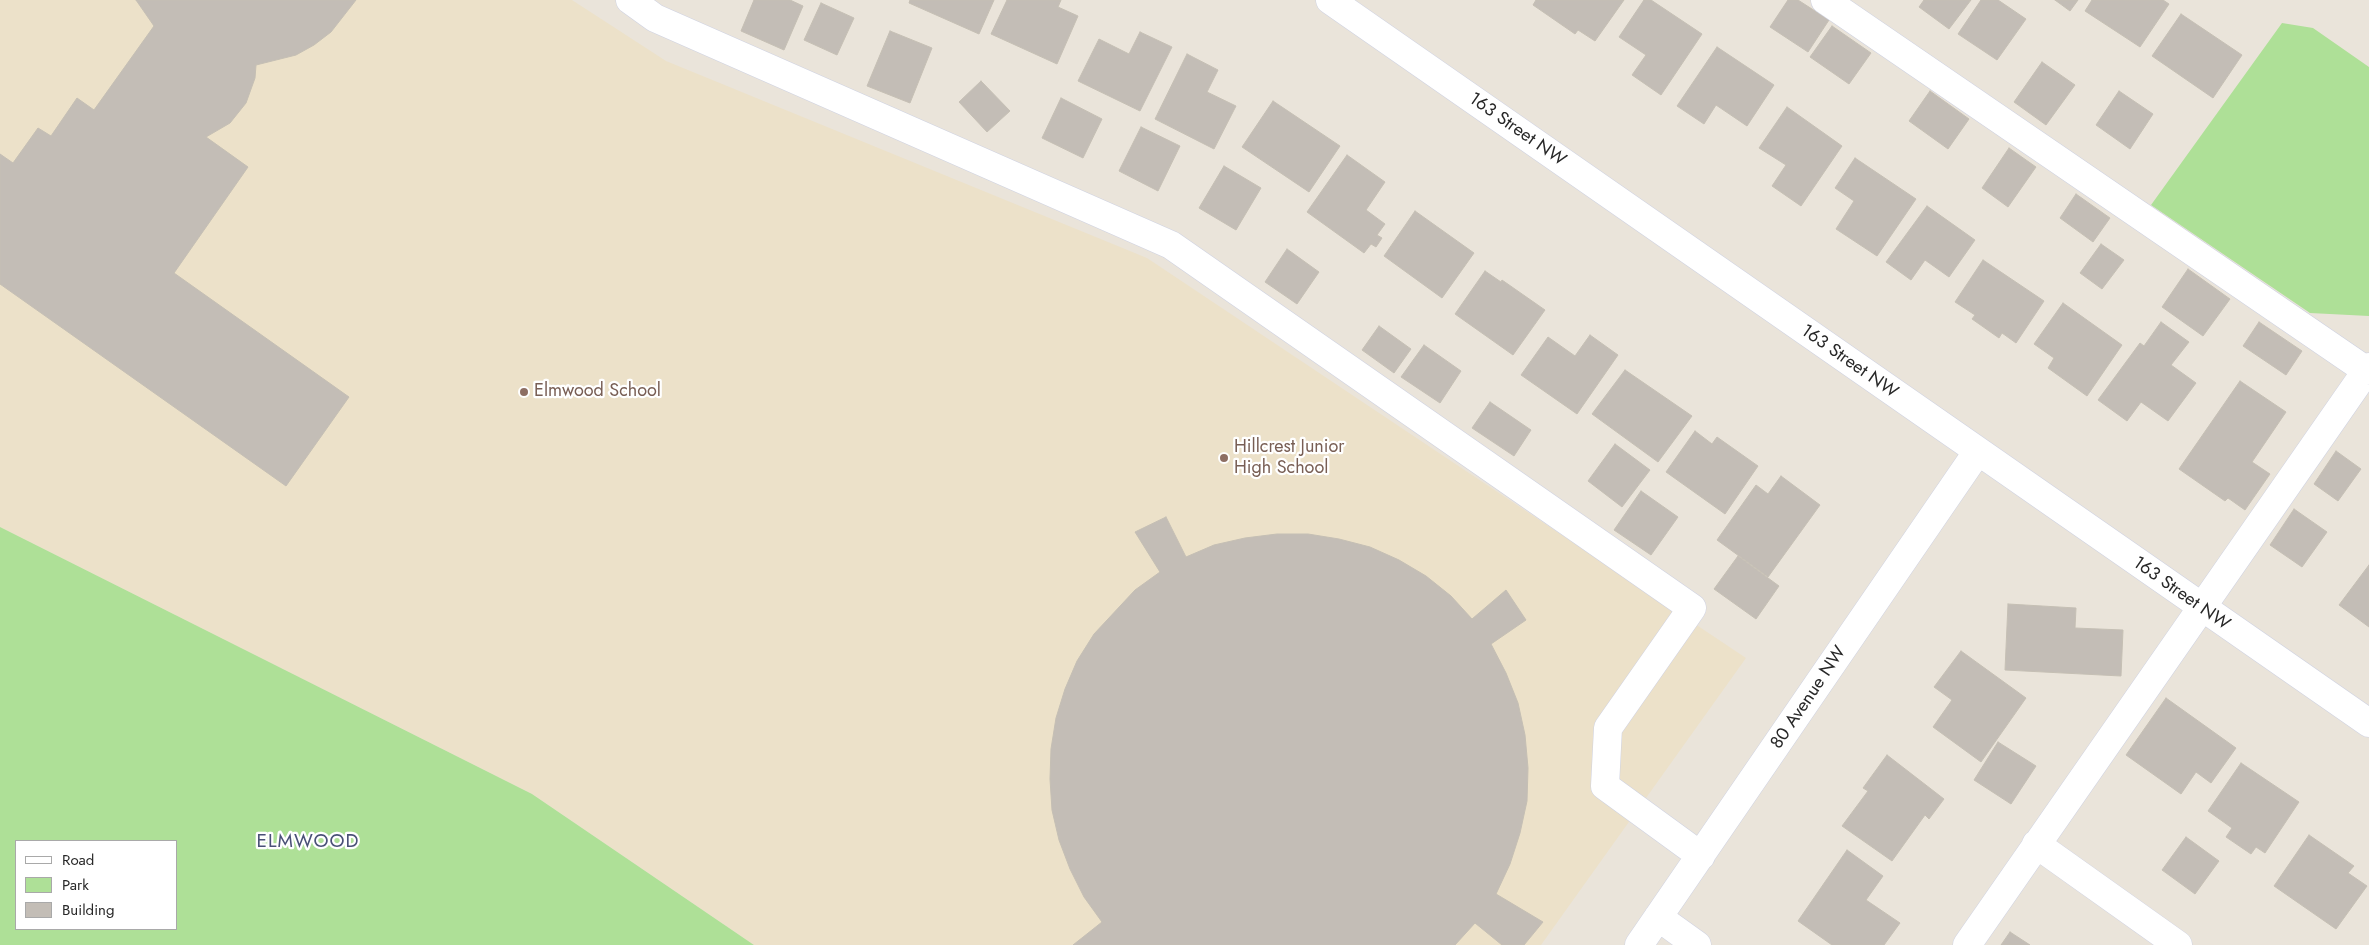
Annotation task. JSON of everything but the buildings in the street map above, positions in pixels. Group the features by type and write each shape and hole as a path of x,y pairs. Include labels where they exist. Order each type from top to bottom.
{"street":[{"path":"630,0 656,18 1171,245 1692,608 1608,728 1605,786 1701,856"},
{"name":"163 Street NW","path":"1330,0 2369,723"},
{"path":"1825,0 2368,369 2200,607 1967,945"},
{"name":"80 Avenue NW","path":"1638,945 1978,451"},
{"path":"2036,844 2178,945"},
{"path":"1658,918 1697,945"}],"shaded area":[{"name":"Elmwood School","path":"0,0 572,0 666,61 1147,258 1746,658 1541,945 754,945 532,794 0,527"}],"green space":[{"path":"2282,23 2313,28 2369,67 2369,316 2310,313 2151,205"},
{"path":"0,527 532,794 754,945 0,945"}],"place":[{"name":"Elmwood School","path":"524,392"},
{"name":"Hillcrest Junior High School","path":"1224,458"}],"district":[{"name":"ELMWOOD","path":"308,842"}]}
